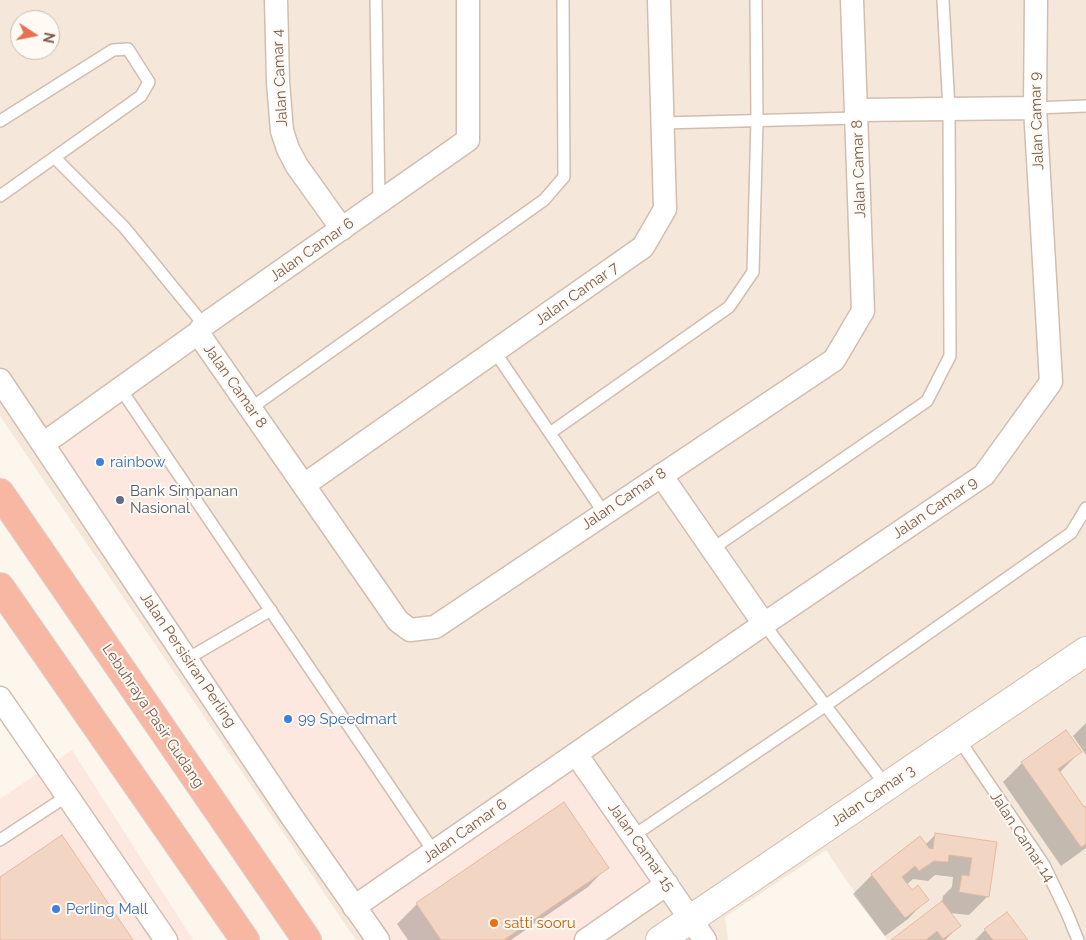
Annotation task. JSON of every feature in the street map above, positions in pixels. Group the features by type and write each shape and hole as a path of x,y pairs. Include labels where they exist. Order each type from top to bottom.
{"highway":[{"name":"Lebuhraya Pasir Gudang","path":"0,493 307,940"},
{"path":"0,587 241,935"}],"street":[{"name":"Jalan Camar 4","path":"276,0 278,82 282,131 288,149 297,166 342,229"},
{"name":"Jalan Camar 6","path":"43,444 201,329 468,140 468,0"},
{"name":"Jalan Camar 7","path":"304,485 643,248 665,209 659,0"},
{"name":"Jalan Camar 8","path":"201,329 251,408 398,621 410,630 435,627 834,360 863,311 852,0"},
{"name":"Jalan Camar 9","path":"576,754 984,475 1050,382 1035,108 1036,0"},
{"path":"857,114 949,109 1035,108"},
{"name":"Jalan Persisiran Perling","path":"0,380 378,940"},
{"path":"661,475 764,624"},
{"name":"Jalan Camar 3","path":"660,940 698,930 887,787 1086,651"},
{"path":"0,698 166,940"},
{"name":"Jalan Camar 6","path":"354,907 576,754"},
{"name":"Jalan Camar 15","path":"576,754 698,930"},
{"path":"586,940 666,884"}],"lane":[{"path":"376,0 379,202"},
{"path":"251,408 544,200 564,177 563,0"},
{"path":"550,433 729,307 753,272 757,120 756,0"},
{"path":"712,549 926,401 950,356 949,109 943,0"},
{"path":"0,121 113,50 128,49 149,82 141,96 0,196"},
{"path":"1035,108 1086,106"},
{"path":"662,123 857,114"},
{"path":"55,158 124,227 201,329"},
{"path":"495,352 604,513"},
{"path":"120,388 434,852"},
{"path":"633,836 825,706 1071,533 1086,508"},
{"path":"187,659 271,610"},
{"path":"764,624 887,787"},
{"name":"Jalan Camar 14","path":"958,738 1044,865 1078,940"},
{"path":"0,840 67,796"}],"shaded area":[{"path":"0,0 1086,0 1086,940 887,940 826,850 725,917 728,940 356,940 0,416"},
{"path":"128,392 442,855 575,765 665,894 596,940 369,940 41,453"},
{"path":"72,750 193,940 0,940 0,799"}],"building":[{"path":"1066,730 1082,752 1058,769 1084,807 1086,806 1086,844 1081,847 1021,762"},
{"path":"564,802 609,868 504,940 441,940 416,903"},
{"path":"935,833 997,842 989,897 959,892 962,875 969,876 972,858 949,855 948,862 934,861 919,871 915,866 902,877 912,890 918,885 929,900 905,918 871,874 920,836 929,848 933,849"},
{"name":"Perling Mall","path":"62,835 133,940 0,940 0,877"},
{"path":"942,901 961,926 943,939 937,931 926,940 891,940"},
{"path":"1007,912 1028,940 993,940 984,929"}],"place":[{"name":"rainbow","path":"100,462"},
{"name":"Bank Simpanan Nasional","path":"120,500"},
{"name":"99 Speedmart","path":"288,719"},
{"name":"Perling Mall","path":"56,909"},
{"name":"satti sooru","path":"494,923"}]}
